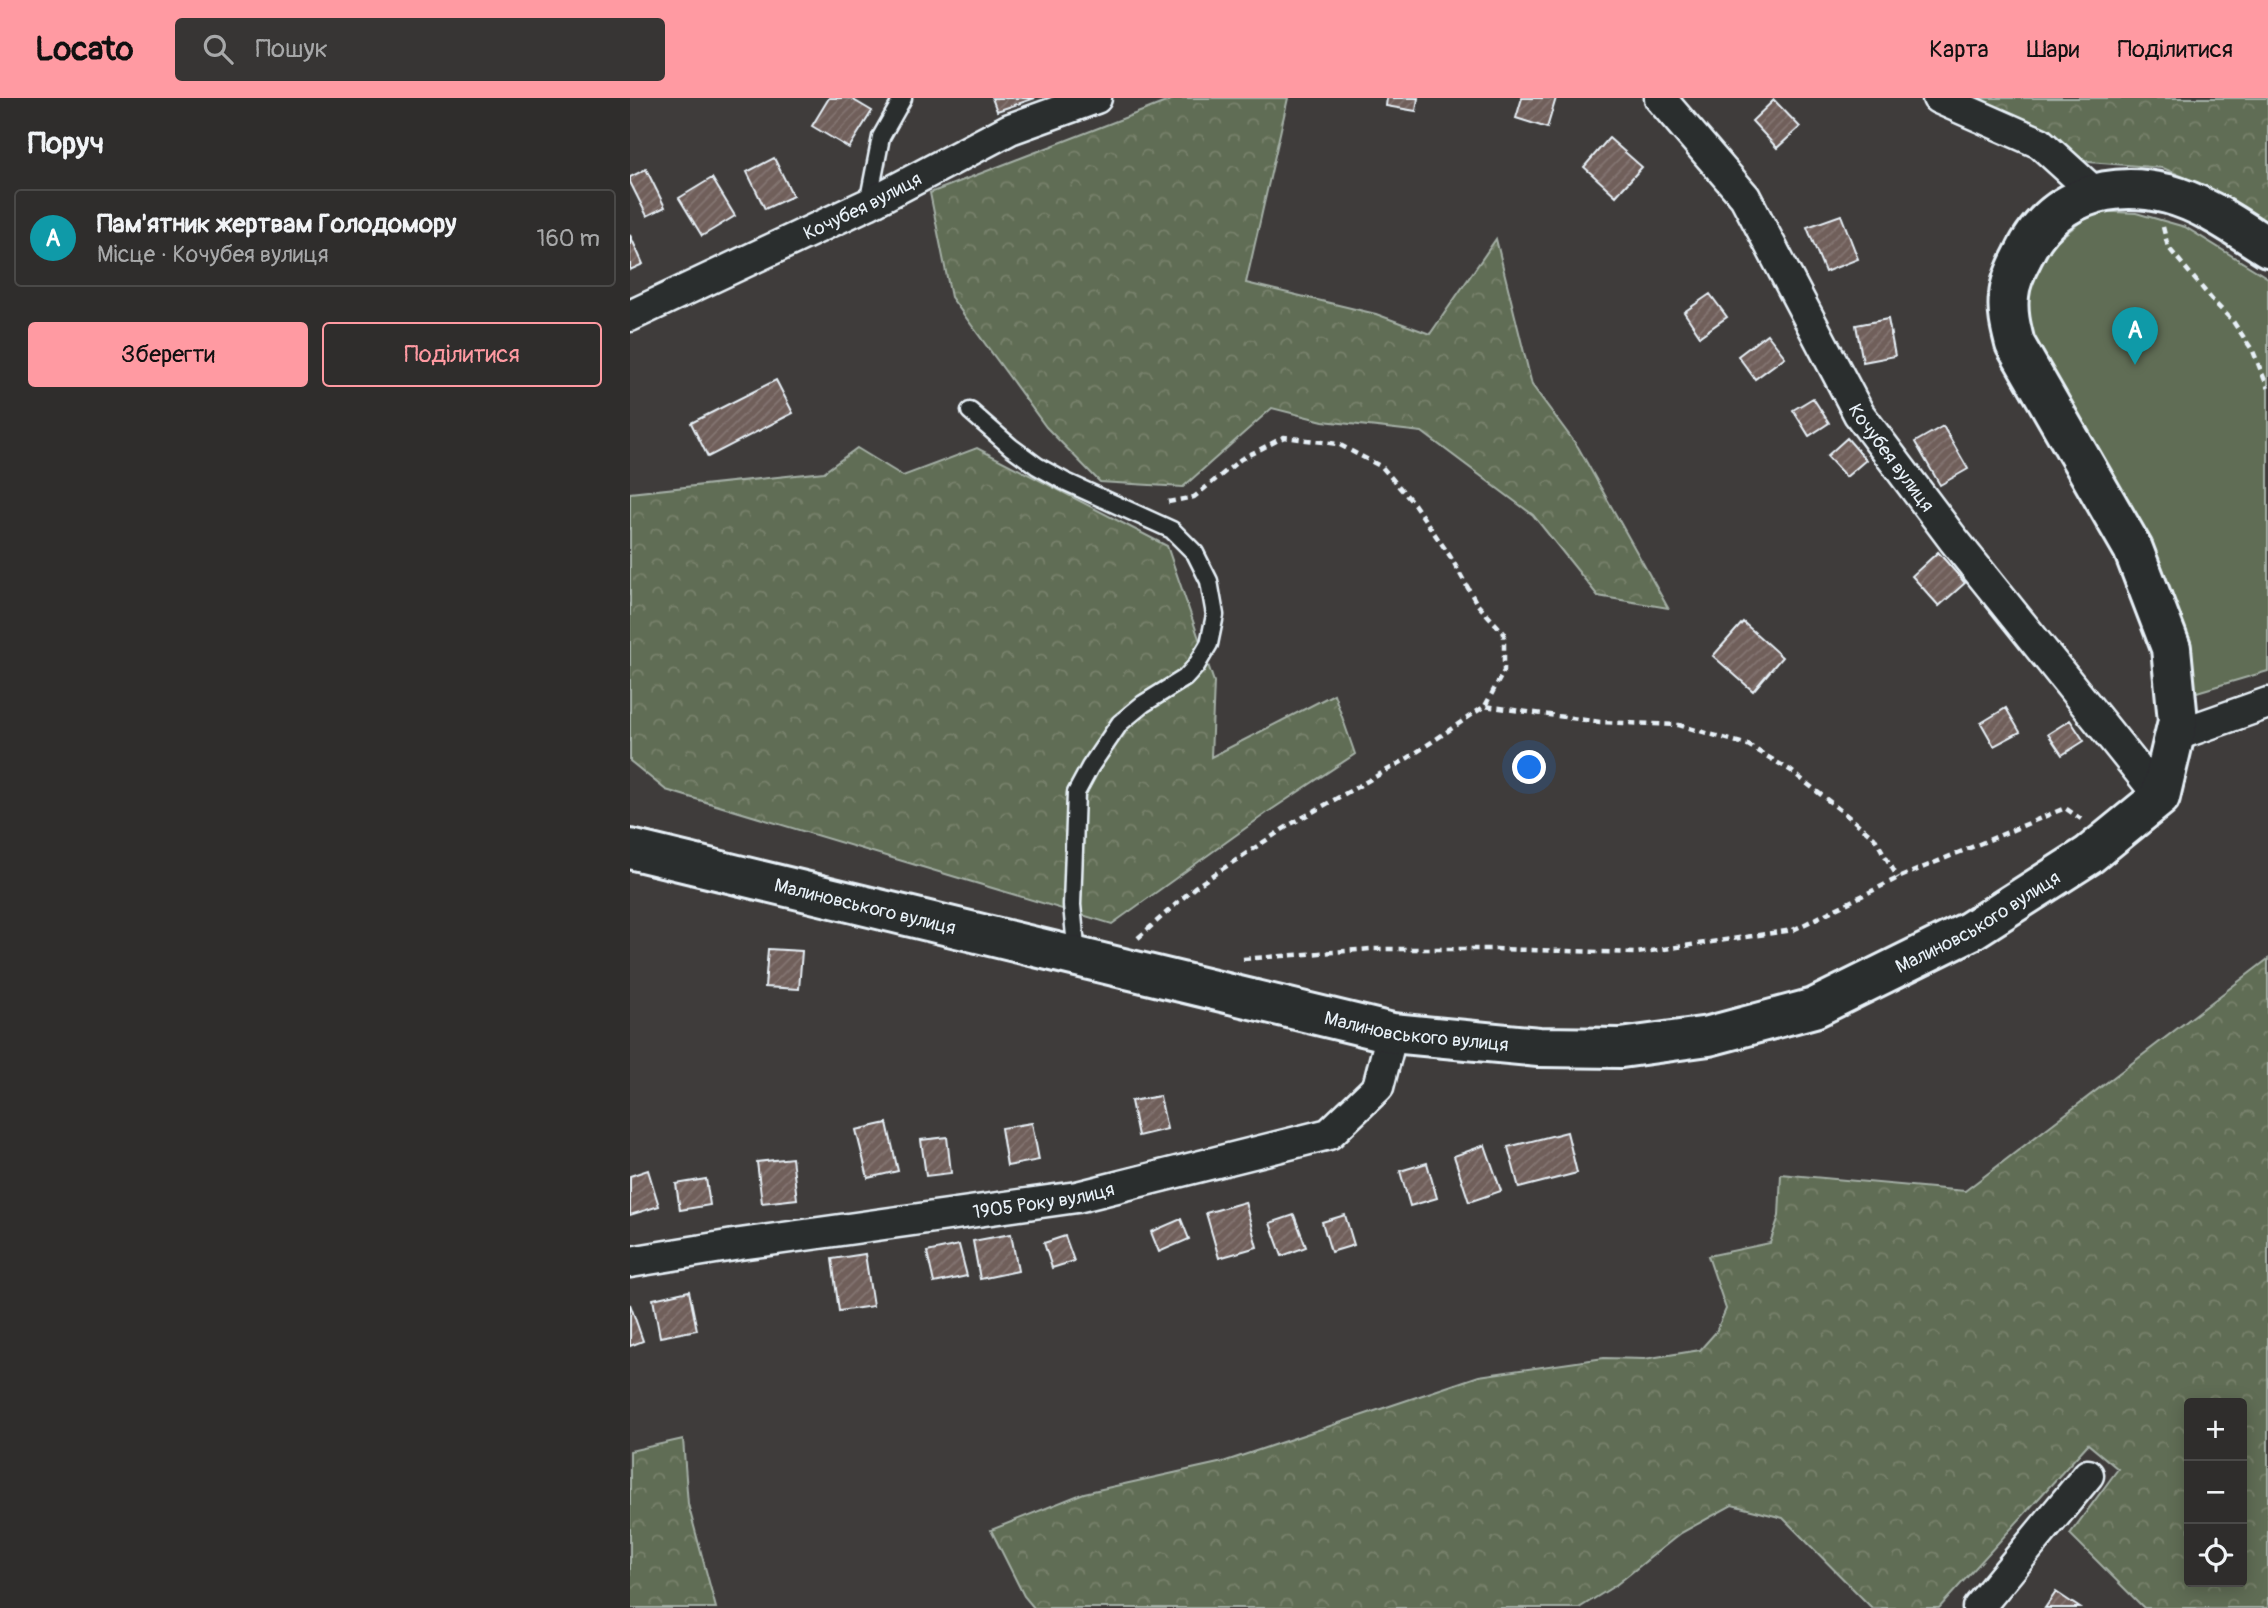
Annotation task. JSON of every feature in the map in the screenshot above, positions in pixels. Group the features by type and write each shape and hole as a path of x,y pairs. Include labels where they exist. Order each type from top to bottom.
{"main road":[{"path":"2160,797 2178,721 2171,648 2133,549 2015,344 2009,320 2011,284 2028,244 2049,218 2070,202 2095,192 2129,190 2167,194 2203,207 2268,247"},
{"name":"Малиновського вулиця","path":"630,849 1392,1033 1539,1047 1621,1048 1709,1036 1814,1008 1970,931 2089,855 2160,797"}],"street":[{"name":"Кочубея вулиця","path":"630,316 868,204 1010,129 1096,98"},
{"name":"Кочубея вулиця","path":"1660,98 1745,197 1859,414 1961,550 2160,797"},
{"path":"1938,98 2040,143 2095,192"},
{"path":"2175,736 2268,703"},
{"name":"1905 Року вулиця","path":"630,1262 1077,1197 1329,1133 1378,1087 1392,1033"},
{"path":"1978,1608 2088,1475"}],"lane":[{"path":"868,204 881,137 902,98"},
{"path":"970,411 1037,466 1172,530 1195,553 1209,581 1215,615 1209,644 1196,666 1185,678 1143,704 1120,723 1076,793 1072,905 1093,961"}],"path":[{"path":"2157,193 2168,247 2232,320 2253,351 2268,388"},
{"path":"1093,961 1195,887 1291,824 1405,760 1485,706 1504,671 1504,634 1477,604 1450,556 1421,514 1382,467 1338,444 1284,437 1241,459 1194,496 1155,505 1118,504"},
{"path":"1485,706 1600,722 1679,725 1748,745 1790,770 1874,837 1898,878"},
{"path":"1237,960 1371,949 1637,953 1793,930 1898,878 2065,808"}],"green space":[{"path":"1176,98 1288,98 1246,283 1376,314 1430,334 1496,239 1532,385 1578,447 1668,608 1598,596 1533,515 1422,432 1323,421 1272,408 1183,487 1100,482 1046,427 951,297 930,193"},
{"path":"1972,98 2268,98 2268,225 2200,184 2163,168 2089,162"},
{"path":"2094,211 2136,213 2185,227 2268,278 2268,671 2190,694 2030,337 2024,293 2048,248"},
{"path":"857,448 903,476 977,448 1167,546 1214,682 1211,757 1334,694 1355,754 1268,812 1112,924 666,790 630,761 630,493 824,472"},
{"path":"2268,959 2268,1608 2144,1608 2070,1534 2118,1469 2088,1444 1939,1608 1872,1608 1783,1518 1732,1505 1681,1533 1616,1585 1579,1608 1034,1608 1024,1596 991,1530 1084,1493 1223,1462 1479,1376 1604,1358 1644,1359 1700,1350 1716,1332 1726,1309 1708,1256 1770,1243 1779,1216 1781,1174 1965,1191"},
{"path":"683,1439 688,1504 716,1608 630,1608 630,1451"}],"building":[{"path":"829,98 850,98 872,111 849,148 812,126"},
{"path":"992,98 1035,98 997,111"},
{"path":"1387,98 1418,98 1416,111 1386,106"},
{"path":"1522,98 1556,98 1547,128 1516,118"},
{"path":"1774,100 1800,127 1777,148 1752,121"},
{"path":"1609,138 1642,167 1616,196 1584,167"},
{"path":"774,158 793,196 765,209 747,172"},
{"path":"646,169 665,207 647,216 630,182 630,177"},
{"path":"712,178 735,216 702,236 679,198"},
{"path":"1841,215 1858,259 1825,272 1807,227"},
{"path":"630,235 643,264 630,270"},
{"path":"1710,294 1727,317 1700,336 1684,312"},
{"path":"1888,319 1895,356 1863,362 1856,325"},
{"path":"1767,334 1785,357 1755,379 1738,356"},
{"path":"776,380 793,413 708,457 691,423"},
{"path":"1813,398 1829,423 1809,436 1793,410"},
{"path":"1943,426 1968,469 1940,485 1915,442"},
{"path":"1847,438 1866,460 1846,477 1827,456"},
{"path":"1938,552 1965,583 1939,606 1912,576"},
{"path":"1743,622 1782,657 1753,691 1713,656"},
{"path":"2006,708 2020,732 1994,746 1981,723"},
{"path":"2070,720 2084,741 2062,755 2048,734"},
{"path":"768,949 802,951 799,989 765,987"},
{"path":"1160,1096 1167,1129 1138,1136 1131,1101"},
{"path":"887,1123 898,1171 868,1178 856,1130"},
{"path":"1032,1123 1039,1160 1007,1166 1001,1128"},
{"path":"1567,1132 1577,1173 1519,1188 1508,1147"},
{"path":"947,1137 951,1173 926,1176 921,1140"},
{"path":"1485,1145 1501,1191 1469,1202 1454,1156"},
{"path":"792,1158 797,1199 762,1203 757,1162"},
{"path":"1427,1163 1437,1198 1410,1206 1400,1171"},
{"path":"648,1170 659,1206 630,1215 630,1176"},
{"path":"706,1179 710,1205 680,1210 676,1184"},
{"path":"1245,1202 1257,1247 1219,1258 1206,1213"},
{"path":"1294,1215 1306,1247 1282,1256 1270,1223"},
{"path":"1345,1215 1354,1245 1331,1252 1322,1222"},
{"path":"1181,1219 1189,1239 1159,1252 1151,1232"},
{"path":"1011,1234 1018,1271 980,1279 973,1241"},
{"path":"1065,1236 1074,1261 1052,1268 1044,1243"},
{"path":"959,1245 967,1276 934,1283 927,1252"},
{"path":"865,1254 873,1306 839,1311 832,1259"},
{"path":"689,1291 697,1330 660,1337 653,1299"},
{"path":"630,1304 643,1341 630,1346"},
{"path":"2056,1592 2080,1608 2045,1608"}],"place":[{"name":"Пам'ятник жертвам Голодомору","path":"2135,365"}]}
